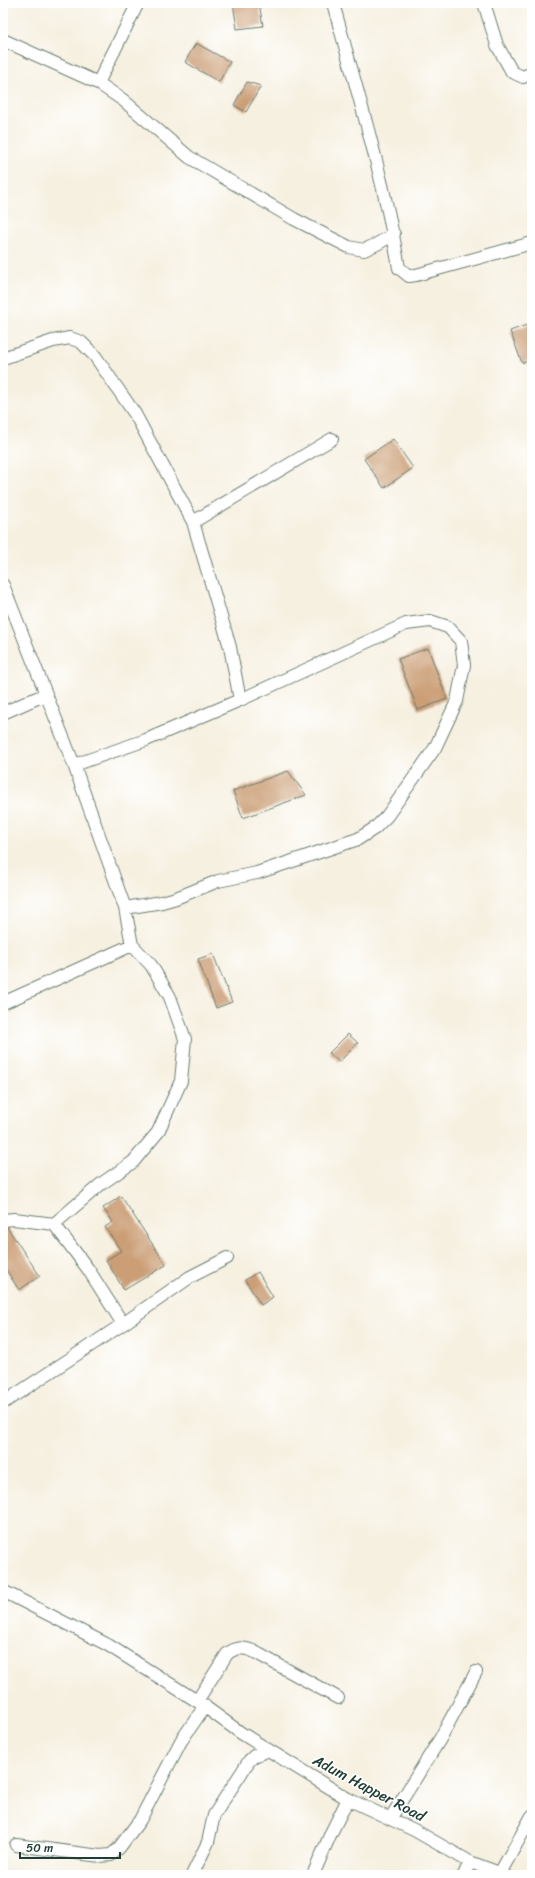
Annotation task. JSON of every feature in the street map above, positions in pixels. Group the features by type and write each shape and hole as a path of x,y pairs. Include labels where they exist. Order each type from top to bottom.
{"street":[{"path":"98,82 138,3"},
{"path":"333,3 375,156 394,234 399,268 410,276 532,242"},
{"path":"484,3 497,45 512,72 523,77 532,73"},
{"path":"3,40 98,82 123,100 189,157 294,219 348,247 364,250 394,234"},
{"path":"3,358 52,341 70,338 81,342 95,356 134,414 193,522 230,647 240,700"},
{"path":"193,522 332,439"},
{"path":"3,585 74,765 125,908 132,945 151,965 170,997 184,1039 181,1081 158,1132 133,1162 101,1184 54,1224"},
{"path":"74,765 146,740 240,700 406,624 430,621 448,627 462,641 464,666 457,702 438,742 387,816 375,828 358,839 257,873 218,880 176,898 125,908"},
{"path":"3,713 46,694"},
{"path":"3,1004 132,945"},
{"path":"3,1220 14,1219 54,1224 88,1269 123,1324"},
{"path":"3,1403 190,1278 227,1258"},
{"name":"Adum Happer Road","path":"3,1591 108,1645 201,1704 268,1750 348,1799 414,1830 470,1862 502,1874"},
{"path":"16,1845 100,1856 111,1855 119,1848 140,1820 227,1654 234,1649 243,1648 253,1651 338,1698"},
{"path":"390,1819 440,1739 476,1672"},
{"path":"192,1875 208,1842 214,1814 249,1761 254,1756 268,1750"},
{"path":"313,1875 331,1833 348,1799"},
{"path":"502,1874 532,1816"},
{"path":"464,1875 470,1862"}],"building":[{"path":"233,3 259,3 263,26 237,29"},
{"path":"196,43 230,62 219,82 185,62"},
{"path":"247,82 261,86 246,112 234,105"},
{"path":"532,323 532,359 522,363 510,331"},
{"path":"393,439 413,468 384,488 364,459"},
{"path":"428,648 447,699 418,710 398,659"},
{"path":"288,771 306,795 243,818 233,791"},
{"path":"213,954 232,1002 216,1008 198,959"},
{"path":"348,1034 358,1043 339,1062 329,1053"},
{"path":"121,1196 166,1265 124,1290 106,1260 121,1251 105,1227 113,1222 103,1208"},
{"path":"3,1227 7,1227 40,1276 19,1290 3,1265"},
{"path":"258,1272 273,1297 261,1305 245,1280"}]}
